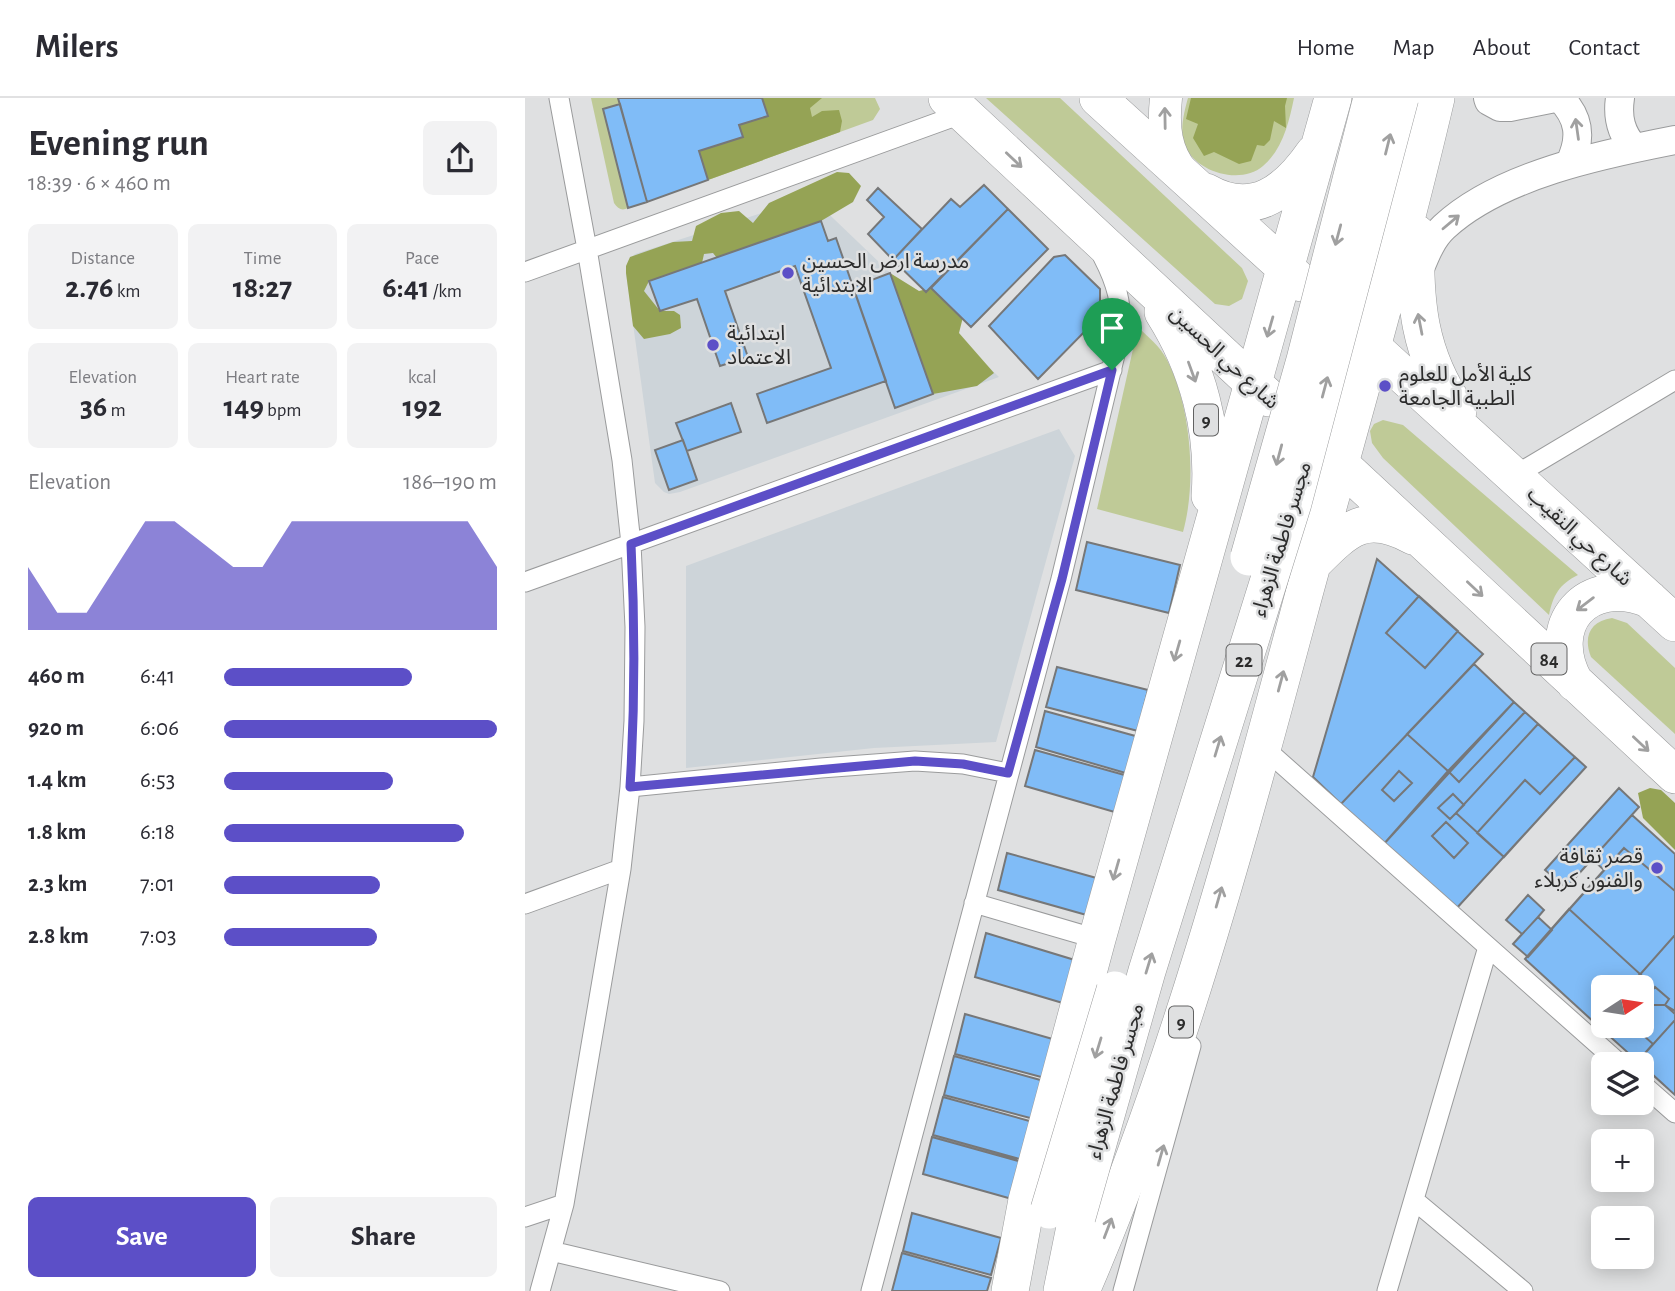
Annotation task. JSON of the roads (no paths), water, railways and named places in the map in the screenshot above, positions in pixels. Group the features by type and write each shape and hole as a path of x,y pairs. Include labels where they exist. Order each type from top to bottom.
{"highway":[{"path":"1098,98 1485,449"},
{"name":"مجسر فاطمة الزهراء","path":"1063,1214 1123,963 1269,492 1373,98"},
{"name":"مجسر فاطمة الزهراء","path":"1063,1214 1147,971 1293,503 1399,98"},
{"path":"1372,347 1436,98"},
{"name":"شارع حي الحسين","path":"955,106 1425,543"},
{"path":"1189,181 1221,200 1243,203 1266,199 1293,180 1304,167 1320,142 1331,109"},
{"path":"1331,109 1325,151 1331,173 1337,182 1355,195 1376,200 1398,194 1414,178 1422,158"},
{"path":"1195,585 1331,109"},
{"path":"1422,158 1417,215 1416,279 1420,324 1431,362 1450,400 1485,449"},
{"name":"9","path":"1010,1291 1027,1200 1195,585 1210,487 1210,449 1204,412 1192,370 1162,311 1133,271"},
{"name":"9","path":"1081,1291 1134,1160 1194,983 1263,747 1372,347"},
{"name":"شارع حي النقيب","path":"1485,449 1662,611"},
{"path":"1313,564 1343,533 1366,523 1390,525 1425,543"},
{"name":"84","path":"1425,543 1675,775"},
{"path":"1195,585 1201,573 1222,555 1235,550 1262,550 1275,556 1295,575 1301,587 1299,614"},
{"path":"1575,683 1565,666 1562,646 1566,627 1576,610 1592,597 1611,591 1630,592 1662,611"},
{"name":"22","path":"1021,1291 1063,1214"},
{"name":"22","path":"1062,1291 1063,1214"}],"main road":[{"path":"1166,98 1164,115 1167,145 1178,168 1189,181"},
{"path":"1488,98 1489,102 1500,107 1555,98"},
{"path":"1560,98 1574,114 1579,136 1577,150 1570,163"},
{"path":"1620,98 1620,125 1634,148"},
{"path":"1416,279 1432,242 1444,227 1463,212 1506,189 1570,163 1675,140"}],"street":[{"path":"540,1291 564,1204 621,869 634,720 635,640 631,544 622,460 559,98"},
{"path":"525,272 955,106"},
{"path":"871,1291 1062,579 1112,370 1121,321 1118,293 1103,258 1081,223"},
{"path":"525,582 1112,370"},
{"path":"1514,476 1675,380"},
{"path":"1263,747 1606,1052"},
{"path":"630,787 915,761 963,764 1008,773"},
{"path":"525,904 621,869"},
{"path":"974,904 1097,939"},
{"path":"1387,1291 1488,947"},
{"path":"1123,1291 1190,1052 1194,1025 1194,983"},
{"path":"1654,1094 1675,1113"},
{"path":"1414,1200 1523,1291"},
{"path":"525,1217 564,1204"},
{"path":"551,1251 720,1291"}],"place":[{"name":"مدرسة ارض الحسين الابتدائية","path":"788,273"},
{"name":"ابتدائية الاعتماد","path":"713,345"},
{"name":"كلية الأمل للعلوم الطبية الجامعة","path":"1385,386"},
{"name":"قصر ثقافة والفنون كربلاء","path":"1657,868"}]}
